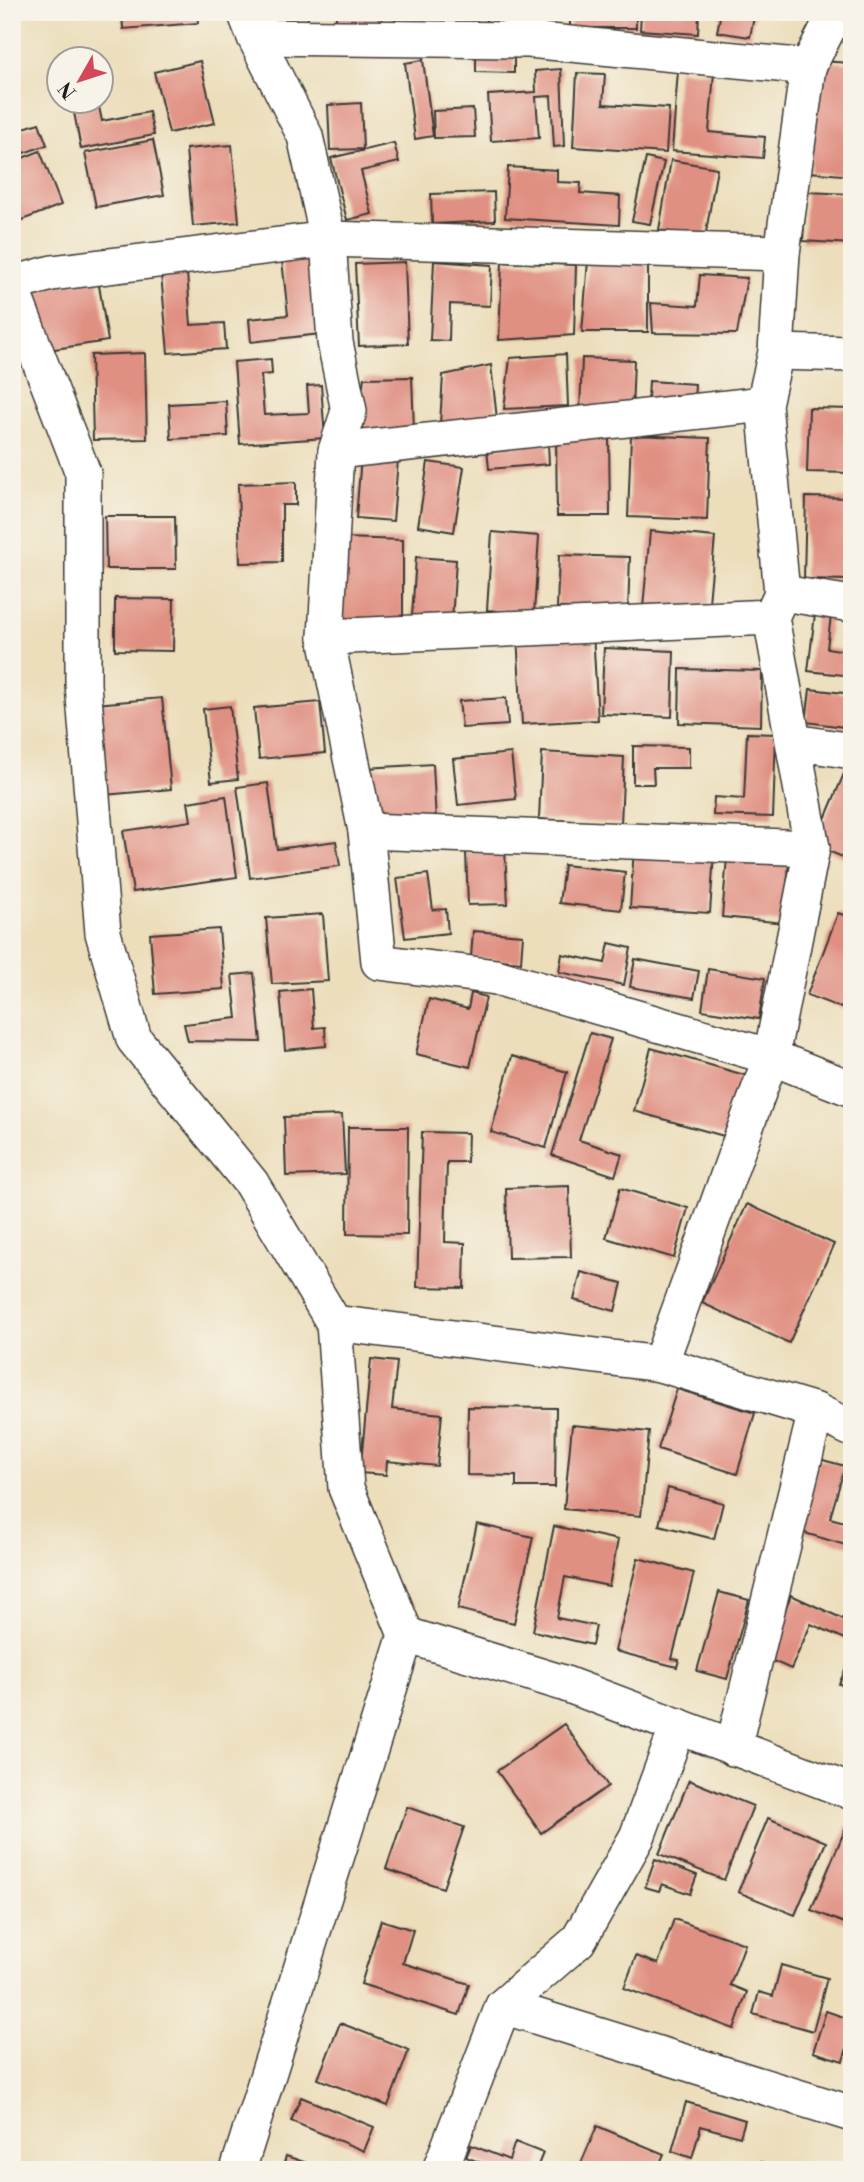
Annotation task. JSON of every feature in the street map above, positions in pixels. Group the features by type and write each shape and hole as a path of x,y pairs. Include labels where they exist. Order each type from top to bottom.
{"street":[{"path":"660,1364 771,1057 812,848 794,742 776,605 764,404 776,352 782,253 808,67 839,18"},
{"path":"808,67 529,40 250,24 305,136 328,239 335,342 349,411 336,451 326,637 366,831 379,962 496,977 771,1057 852,1089"},
{"path":"12,284 52,273 328,239 782,253"},
{"path":"12,290 83,473 83,684 103,933 134,1039 251,1183 334,1323 346,1488 406,1635 238,2170"},
{"path":"776,352 852,354"},
{"path":"336,451 764,404"},
{"path":"326,637 776,605 852,604"},
{"path":"794,742 852,751"},
{"path":"366,831 812,848"},
{"path":"334,1323 660,1364 816,1411 852,1429"},
{"path":"733,1748 816,1411"},
{"path":"406,1635 563,1683 852,1792"},
{"path":"440,2170 503,2006 578,1941 637,1837 678,1726"},
{"path":"503,2006 852,2114"}],"building":[{"path":"122,12 197,12 198,23 123,29"},
{"path":"308,12 308,22 263,13"},
{"path":"336,12 381,12 382,22 336,24"},
{"path":"485,12 546,12 547,18 487,27"},
{"path":"570,12 636,12 636,28 570,28"},
{"path":"641,12 699,12 698,34 640,30"},
{"path":"721,12 755,12 750,37 717,32"},
{"path":"476,55 514,56 514,73 476,72"},
{"path":"423,60 433,136 415,139 405,63"},
{"path":"200,61 215,123 169,133 154,72"},
{"path":"818,61 852,63 852,176 810,172"},
{"path":"561,69 564,146 554,147 551,96 536,97 539,138 491,141 488,95 536,92 535,71"},
{"path":"678,70 714,73 709,132 765,137 763,158 672,151"},
{"path":"577,73 605,74 603,104 669,108 666,153 573,147"},
{"path":"361,103 363,149 330,150 328,105"},
{"path":"13,107 21,129 39,123 47,145 12,157"},
{"path":"473,109 475,137 434,138 433,111"},
{"path":"149,112 154,135 81,149 75,116 101,116 102,121"},
{"path":"153,140 164,195 96,207 85,153"},
{"path":"394,143 399,162 361,171 372,214 347,220 331,158"},
{"path":"232,145 239,222 193,226 186,149"},
{"path":"40,151 61,205 12,224 12,162"},
{"path":"646,158 664,162 650,224 632,221"},
{"path":"671,160 717,168 705,238 659,230"},
{"path":"508,167 557,170 557,182 581,183 580,193 620,196 619,225 505,218"},
{"path":"494,192 495,221 432,224 431,194"},
{"path":"806,192 852,194 852,244 803,241"},
{"path":"311,248 320,334 251,342 249,319 288,315 281,251"},
{"path":"648,259 648,332 582,332 588,261"},
{"path":"434,261 492,265 490,306 450,304 449,341 430,340"},
{"path":"405,262 408,344 359,346 355,264"},
{"path":"502,262 576,265 574,335 499,340"},
{"path":"187,273 191,325 224,323 226,349 168,353 161,274"},
{"path":"700,275 747,278 737,334 653,333 651,303 697,306"},
{"path":"98,279 108,341 41,351 32,289"},
{"path":"145,353 147,439 93,440 91,355"},
{"path":"566,354 568,406 504,409 510,358"},
{"path":"582,358 634,360 632,413 580,411"},
{"path":"271,359 272,374 261,375 264,415 309,413 307,386 321,385 325,438 240,444 234,362"},
{"path":"491,365 497,419 440,424 443,375"},
{"path":"412,377 414,430 356,432 364,378"},
{"path":"649,381 695,384 694,403 648,400"},
{"path":"226,401 228,436 171,439 169,404"},
{"path":"809,408 852,409 852,473 807,472"},
{"path":"631,435 710,438 707,520 628,517"},
{"path":"556,436 609,436 610,516 557,516"},
{"path":"548,443 549,464 489,469 487,448"},
{"path":"361,457 398,460 393,521 356,518"},
{"path":"428,462 464,467 454,532 418,526"},
{"path":"296,482 296,505 282,505 282,562 240,563 238,484"},
{"path":"806,497 852,498 852,580 804,579"},
{"path":"105,516 175,516 176,569 106,569"},
{"path":"650,531 715,537 708,614 643,608"},
{"path":"492,532 539,536 534,614 487,610"},
{"path":"344,538 403,540 403,627 343,626"},
{"path":"559,555 630,557 628,611 557,608"},
{"path":"416,557 456,560 452,621 412,617"},
{"path":"115,598 174,599 173,651 115,650"},
{"path":"815,614 831,616 827,648 852,652 852,676 808,671"},
{"path":"593,632 598,720 522,724 517,635"},
{"path":"604,648 674,651 672,717 601,714"},
{"path":"680,669 762,671 761,726 679,723"},
{"path":"810,689 852,694 852,728 806,722"},
{"path":"162,698 171,789 104,795 96,704"},
{"path":"506,698 508,725 462,728 459,701"},
{"path":"320,702 325,753 259,759 254,708"},
{"path":"230,706 238,779 211,782 203,709"},
{"path":"747,733 776,734 773,817 713,815 714,797 744,799"},
{"path":"633,746 689,747 689,768 653,768 654,784 633,784"},
{"path":"542,752 624,757 621,824 539,819"},
{"path":"511,753 516,799 458,805 453,759"},
{"path":"433,764 436,823 369,826 366,768"},
{"path":"848,764 852,766 852,861 814,845"},
{"path":"268,783 277,849 336,841 340,866 250,878 237,787"},
{"path":"226,796 237,877 133,892 123,831 191,821 188,802"},
{"path":"634,848 714,853 710,913 630,908"},
{"path":"505,851 508,904 468,905 466,852"},
{"path":"727,857 789,863 784,923 722,917"},
{"path":"564,865 625,872 621,910 559,903"},
{"path":"428,874 433,910 446,909 448,933 405,938 397,878"},
{"path":"838,913 852,918 852,1012 807,995"},
{"path":"323,914 328,981 272,984 266,918"},
{"path":"219,929 224,989 155,994 150,934"},
{"path":"473,931 523,935 521,962 471,957"},
{"path":"609,943 631,948 624,985 559,972 562,954 605,963"},
{"path":"635,959 699,971 694,998 630,987"},
{"path":"708,969 765,978 759,1019 702,1010"},
{"path":"254,973 261,1042 188,1041 184,1024 237,1018 232,975"},
{"path":"311,989 314,1028 325,1027 326,1046 285,1050 280,992"},
{"path":"471,993 486,997 470,1067 416,1054 429,999 468,1009"},
{"path":"590,1033 611,1039 579,1140 622,1154 615,1176 552,1155"},
{"path":"651,1048 748,1076 731,1138 634,1111"},
{"path":"512,1056 567,1072 546,1148 491,1132"},
{"path":"342,1115 345,1174 286,1176 284,1117"},
{"path":"348,1127 408,1127 407,1235 347,1234"},
{"path":"422,1132 468,1133 467,1162 447,1162 445,1242 465,1243 464,1288 417,1287"},
{"path":"852,1158 852,1178 845,1176"},
{"path":"569,1186 571,1257 508,1258 506,1188"},
{"path":"620,1188 688,1208 674,1258 606,1238"},
{"path":"747,1204 834,1244 789,1343 702,1303"},
{"path":"581,1272 622,1283 615,1311 574,1300"},
{"path":"371,1359 397,1362 392,1409 442,1414 437,1466 387,1461 386,1475 360,1473"},
{"path":"677,1389 755,1413 737,1474 658,1449"},
{"path":"468,1407 556,1408 555,1487 516,1487 516,1476 467,1475"},
{"path":"572,1425 649,1432 641,1516 564,1509"},
{"path":"819,1459 845,1466 830,1518 852,1524 852,1547 798,1531"},
{"path":"668,1488 723,1503 714,1539 659,1525"},
{"path":"477,1524 533,1537 514,1623 458,1609"},
{"path":"554,1526 618,1540 609,1586 565,1577 557,1618 596,1626 592,1645 533,1631"},
{"path":"638,1558 694,1573 672,1659 679,1660 677,1667 615,1651"},
{"path":"719,1592 749,1600 727,1679 697,1671"},
{"path":"791,1595 852,1623 852,1642 811,1624 791,1669 764,1657"},
{"path":"852,1655 852,1689 839,1684"},
{"path":"564,1724 608,1786 541,1833 497,1771"},
{"path":"689,1780 753,1806 724,1880 659,1854"},
{"path":"407,1807 464,1827 443,1888 386,1869"},
{"path":"852,1813 852,1926 811,1910"},
{"path":"768,1818 826,1842 795,1915 738,1892"},
{"path":"655,1859 697,1875 690,1894 662,1884 659,1891 645,1887"},
{"path":"674,1919 745,1944 730,1985 747,1992 734,2029 624,1988 636,1956 658,1964"},
{"path":"381,1920 413,1930 403,1963 469,1984 459,2015 361,1984"},
{"path":"781,1965 827,1978 813,2031 753,2014 759,1992 773,1996"},
{"path":"826,2011 852,2020 852,2032 843,2061 813,2052"},
{"path":"340,2023 409,2050 388,2106 318,2079"},
{"path":"301,2097 374,2127 364,2151 291,2121"},
{"path":"686,2102 745,2120 740,2137 701,2126 692,2158 672,2151"},
{"path":"597,2126 664,2154 657,2170 578,2170"},
{"path":"515,2142 543,2153 536,2170 499,2170 466,2157 471,2145 509,2160"},
{"path":"286,2156 325,2169 325,2170 282,2170"},
{"path":"761,2162 783,2169 759,2170"},
{"path":"674,2164 691,2169 691,2170 673,2170"}]}
